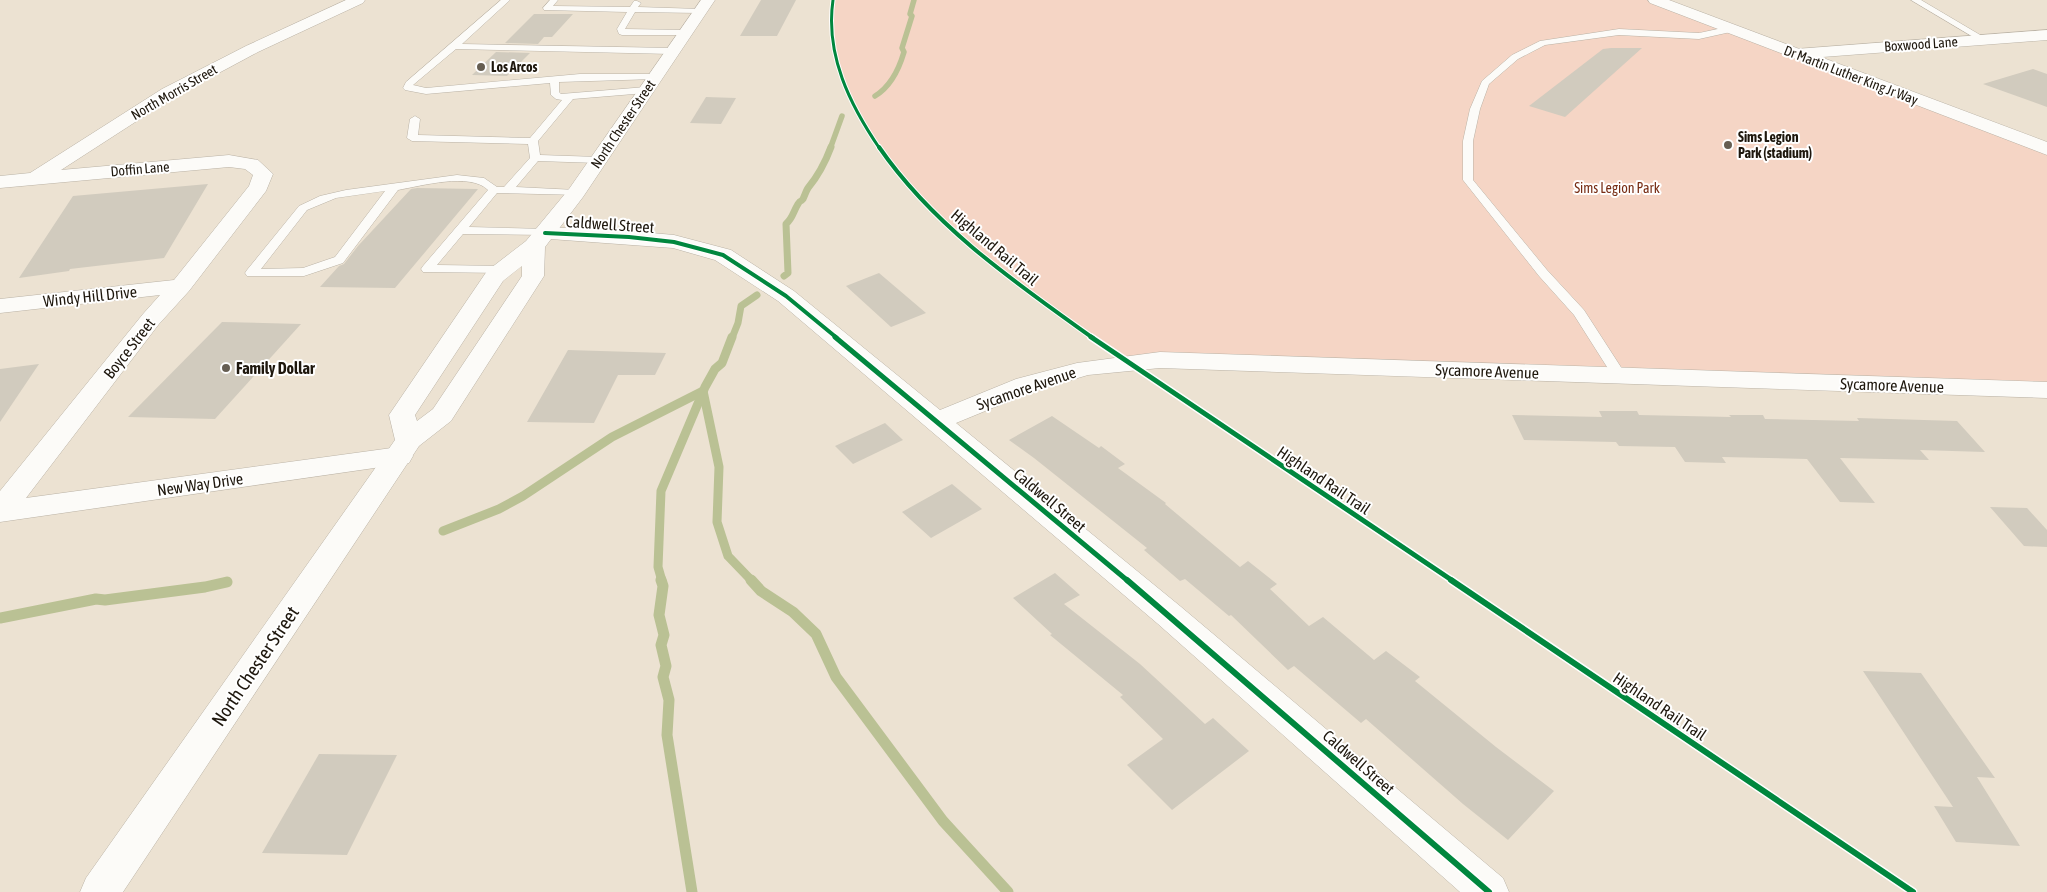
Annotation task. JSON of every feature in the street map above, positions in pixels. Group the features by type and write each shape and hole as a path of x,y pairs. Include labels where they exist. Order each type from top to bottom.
{"street":[{"name":"North Morris Street","path":"33,179 168,93 252,49 358,0"},
{"name":"Dr Martin Luther King Jr Way","path":"1656,0 2047,149"},
{"name":"North Chester Street","path":"404,448 402,415 495,276 540,239 576,193 704,5"},
{"name":"Boxwood Lane","path":"1796,54 2047,34"},
{"name":"Doffin Lane","path":"3,190 33,179 229,161 252,164 263,174 260,187"},
{"name":"Boyce Street","path":"0,512 151,319 181,286 260,187"},
{"name":"North Chester Street","path":"100,892 404,448 442,415 534,276 540,239"},
{"name":"Caldwell Street","path":"540,239 656,240 674,242 723,254 786,296 1169,615 1489,892"},
{"name":"Windy Hill Drive","path":"0,306 181,286"},
{"name":"Sycamore Avenue","path":"936,421 1025,384 1086,368 1160,360 2047,390"},
{"name":"New Way Drive","path":"0,512 404,448"}],"lane":[{"path":"506,0 410,84 408,88 426,91 555,78 607,75 650,83"},
{"path":"554,0 548,8 632,9 704,5"},
{"path":"639,0 621,29 622,32 684,34"},
{"path":"1916,0 1984,39"},
{"path":"1619,375 1579,313 1543,273 1468,180 1468,141 1475,109 1485,83 1514,56 1543,43 1619,32 1699,36 1732,29"},
{"path":"454,46 672,51"},
{"path":"555,78 555,95 570,96 650,83"},
{"path":"532,141 570,96"},
{"path":"415,120 412,138 532,141"},
{"path":"532,141 535,158"},
{"path":"535,158 598,160"},
{"path":"507,190 535,158"},
{"path":"394,187 339,260 304,272 251,273 304,208 313,202 348,193 431,180 479,180 489,184 494,190"},
{"path":"494,190 576,193"},
{"path":"494,190 428,269 504,270"},
{"path":"461,230 540,239"}],"green space":[{"name":"Sims Legion Park","path":"833,0 1655,0 2047,149 2047,390 1130,363 1037,297 984,256 933,210 888,160 853,108 834,54"}],"building":[{"path":"761,0 796,0 777,36 740,36"},
{"path":"534,14 573,14 552,37 544,37 538,44 505,43"},
{"path":"1642,48 1565,117 1529,106 1603,49"},
{"path":"496,52 530,53 507,76 472,75"},
{"path":"2033,69 2047,74 2047,107 1983,84"},
{"path":"706,97 736,98 721,124 690,123"},
{"path":"208,184 164,258 70,269 69,271 19,278 73,196"},
{"path":"411,189 478,189 395,288 320,287 339,266 344,264 358,246"},
{"path":"879,273 926,313 891,327 846,286"},
{"path":"222,322 301,324 215,419 128,417"},
{"path":"568,350 666,353 655,375 618,375 594,423 527,422"},
{"path":"39,364 0,422 0,369"},
{"path":"1599,411 1637,411 1639,415 1731,417 1729,415 1763,415 1765,419 1859,421 1857,418 1957,421 1985,452 1920,450 1929,460 1840,458 1875,503 1840,502 1807,459 1722,457 1726,463 1685,462 1675,447 1619,446 1616,442 1524,440 1512,415 1602,417"},
{"path":"1052,416 1099,448 1101,446 1125,464 1118,468 1166,503 1240,567 1248,561 1277,584 1270,589 1309,626 1323,617 1374,660 1386,651 1420,677 1415,681 1554,791 1508,840 1463,804 1366,719 1361,723 1294,666 1288,670 1231,615 1229,616 1185,579 1180,581 1144,550 1147,548 1009,440"},
{"path":"885,423 903,440 853,464 835,446"},
{"path":"952,484 982,509 931,538 902,512"},
{"path":"1990,507 2027,508 2047,530 2047,547 2024,546"},
{"path":"1055,573 1080,595 1064,604 1140,664 1205,724 1213,718 1249,751 1172,810 1127,765 1163,739 1120,697 1123,695 1050,635 1052,634 1013,598"},
{"path":"1863,671 1921,673 1995,778 1977,777 2020,846 1956,842 1934,806 1953,807"},
{"path":"319,754 397,755 347,855 262,853"}],"waterway":[{"path":"875,96 889,83 899,65 904,52 902,48 912,16 910,14 914,0"},
{"path":"830,149 842,116"},
{"path":"784,276 788,273 786,224 821,169 831,147"},
{"path":"732,338 738,323 741,306 757,295"},
{"path":"703,391 715,369 722,363 732,337"},
{"path":"443,531 499,509 523,496 612,437 703,391"},
{"path":"662,581 658,567 661,491 703,391"},
{"path":"703,391 719,467 717,522 728,556 752,581"},
{"path":"661,580 663,586 659,615 664,635 661,645 666,666 663,677 669,700 667,735 692,892"},
{"path":"751,580 761,591 793,612 816,634 836,677 943,821 1008,892"},
{"path":"0,618 96,599 105,600 205,587 227,582"}],"cycle path":[{"name":"Highland Rail Trail","path":"833,0 831,34 835,56 846,88 866,128 891,165 921,199 989,261 1097,341 1913,892"},
{"path":"545,233 629,237 674,242 723,255 786,296 1169,615 1489,892"}],"place":[{"name":"Los Arcos","path":"481,67"},
{"name":"Sims Legion Park (stadium)","path":"1728,145"},
{"name":"Family Dollar","path":"226,368"}]}
